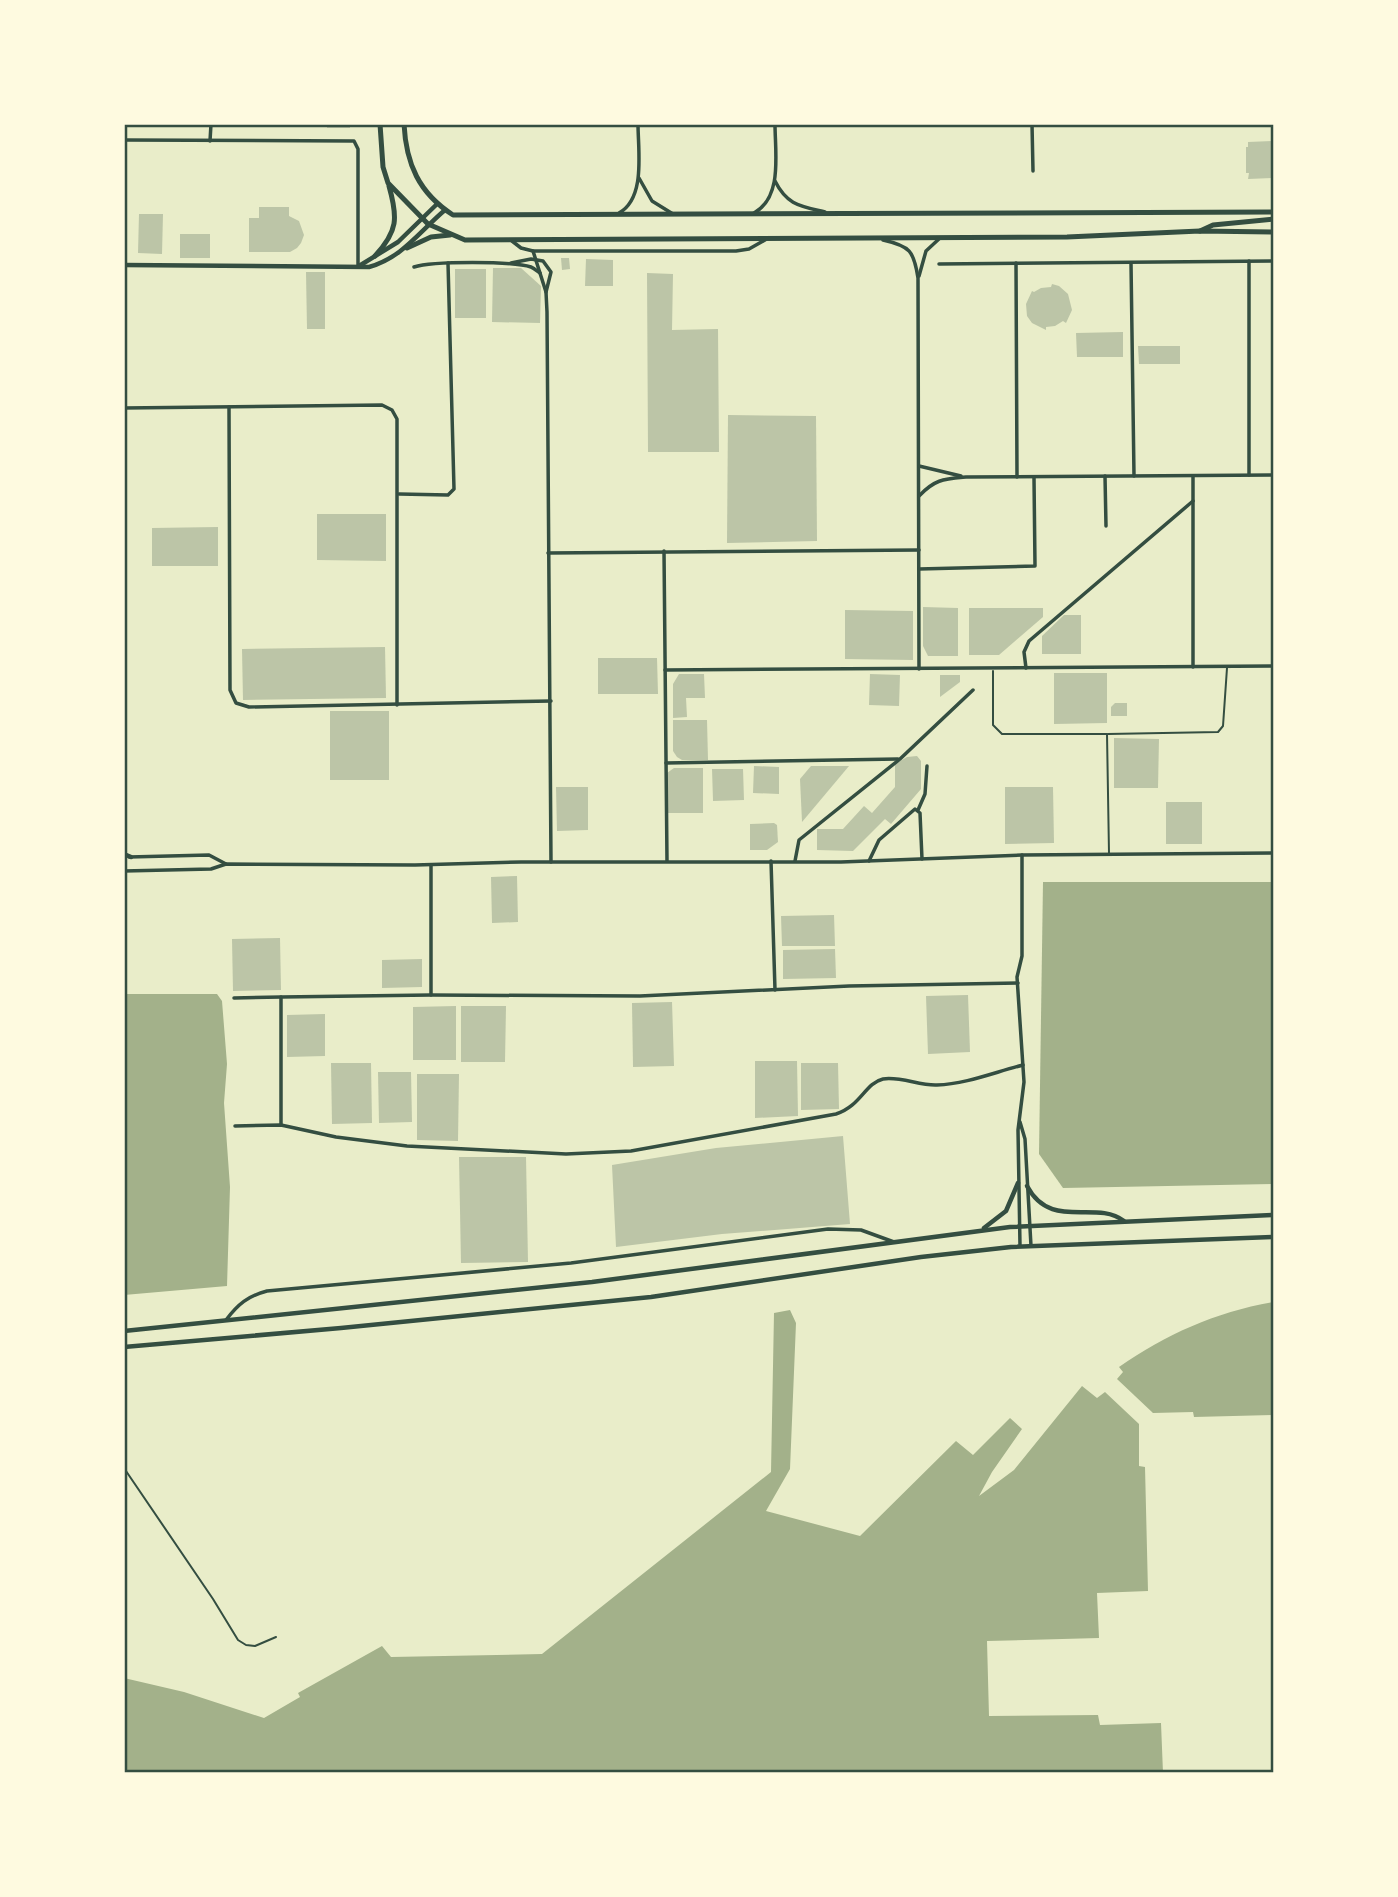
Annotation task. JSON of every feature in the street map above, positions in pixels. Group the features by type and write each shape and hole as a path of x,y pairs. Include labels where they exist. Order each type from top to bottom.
{"main road":[{"path":"374,256 388,240 395,222 395,207 383,167 380,124"},
{"path":"404,124 406,151 416,179 437,204 453,215 1274,212"},
{"path":"388,183 428,224 465,240 1067,237 1200,232 1274,233"},
{"path":"1200,232 1213,225 1274,219"},
{"path":"407,248 431,237 451,235"}],"street":[{"path":"211,124 211,141"},
{"path":"616,215 627,209 633,198 638,176 638,124"},
{"path":"752,214 763,208 775,180 775,124"},
{"path":"1032,124 1033,171"},
{"path":"124,141 354,141 358,149 359,266"},
{"path":"638,176 652,201 674,214"},
{"path":"775,180 782,194 790,202 830,214"},
{"path":"359,266 398,242 437,204"},
{"path":"124,265 379,264 407,248 428,224 445,210"},
{"path":"866,236 907,248 915,259 918,278 919,669"},
{"path":"510,240 521,248 533,251 736,251 749,249 769,237"},
{"path":"918,278 926,251 934,241 943,237"},
{"path":"533,251 546,292 551,862"},
{"path":"506,264 536,259 543,261 551,272 546,292"},
{"path":"1249,261 1249,475"},
{"path":"939,264 1274,261"},
{"path":"1131,262 1134,476"},
{"path":"414,267 427,263 506,264 530,267 542,275"},
{"path":"398,495 448,495 454,489 448,263"},
{"path":"1016,263 1017,477"},
{"path":"124,408 382,405 392,410 397,419 397,705"},
{"path":"229,407 230,690 236,703 249,706 551,701"},
{"path":"919,466 966,477"},
{"path":"919,496 932,483 966,477 1274,475"},
{"path":"1105,476 1106,526"},
{"path":"1193,476 1193,667"},
{"path":"919,569 1035,566 1034,477"},
{"path":"1026,668 1024,652 1029,642 1193,501"},
{"path":"548,553 919,550"},
{"path":"664,551 667,861"},
{"path":"665,670 1274,666"},
{"path":"795,861 799,841 900,759 973,690"},
{"path":"666,763 900,759"},
{"path":"922,859 918,810 926,794 927,766"},
{"path":"869,861 879,840 914,810 918,810"},
{"path":"124,871 211,869 226,864 869,861 1022,855 1274,853"},
{"path":"1020,1247 1019,1120 1024,1082 1018,983 1022,956 1022,855"},
{"path":"126,856 209,856 226,864"},
{"path":"771,861 775,990"},
{"path":"431,865 431,995"},
{"path":"234,998 628,996 849,986 1018,983"},
{"path":"281,997 281,1125"},
{"path":"235,1126 281,1125 336,1137 407,1146 545,1154 631,1151 848,1111 873,1083 884,1079 927,1085 946,1084 1023,1065"},
{"path":"1019,1120 1025,1139 1031,1246"},
{"path":"980,1230 1006,1211 1018,1183"},
{"path":"1027,1185 1034,1196 1050,1208 1109,1214 1125,1221"},
{"path":"124,1330 592,1282 1019,1226 1274,1215"},
{"path":"226,1320 249,1296 267,1291 570,1263 828,1229 861,1230 894,1242"},
{"path":"124,1349 625,1300 921,1257 1020,1247 1274,1237"}],"lane":[{"path":"486,125 515,124"},
{"path":"993,668 993,725 1002,734 1107,734 1218,732 1223,726 1227,667"},
{"path":"1107,734 1109,854"},
{"path":"124,1464 126,1471 214,1599 238,1640 255,1646 276,1637"}],"shaded area":[{"path":"1043,882 1274,882 1274,1184 1063,1188 1039,1154"},
{"path":"124,994 217,994 222,1001 227,1064 224,1103 230,1187 227,1286 124,1295"},
{"path":"1274,1302 1274,1415 1194,1417 1193,1412 1153,1413 1117,1379 1123,1372 1119,1367 1155,1344 1212,1318"},
{"path":"790,1310 796,1323 790,1469 766,1511 860,1536 956,1441 973,1455 1010,1418 1022,1429 979,1496 1014,1470 1082,1386 1097,1398 1105,1392 1139,1424 1139,1466 1145,1467 1148,1591 1097,1593 1099,1638 987,1641 989,1716 1098,1715 1100,1725 1161,1723 1163,1773 124,1773 124,1678 184,1692 264,1718 300,1697 298,1693 382,1646 391,1657 542,1654 771,1472 774,1313"}],"building":[{"path":"327,124 350,124 350,128 327,128"},
{"path":"1274,141 1274,178 1248,179 1248,142"},
{"path":"259,207 289,207 289,216 299,221 304,235 297,248 290,252 249,252 249,218 259,218"},
{"path":"139,214 163,214 162,254 138,253"},
{"path":"180,234 210,234 210,258 180,258"},
{"path":"561,258 569,258 570,269 562,270"},
{"path":"586,259 613,260 613,286 585,286"},
{"path":"493,268 521,268 541,286 540,323 492,322"},
{"path":"455,269 486,269 486,318 455,318"},
{"path":"306,272 325,272 325,329 307,329"},
{"path":"647,273 673,274 672,330 718,329 719,452 648,452"},
{"path":"1052,284 1068,294 1072,310 1066,323 1063,321 1046,327 1046,330 1032,323 1027,316 1026,304 1032,291 1051,287"},
{"path":"1123,332 1123,357 1077,357 1076,333"},
{"path":"1138,346 1180,346 1180,364 1139,364"},
{"path":"728,415 816,416 817,541 727,543"},
{"path":"317,514 386,514 386,561 317,560"},
{"path":"218,527 218,566 152,566 152,528"},
{"path":"923,607 958,608 958,656 928,656 923,646"},
{"path":"969,608 1043,608 1043,617 999,655 969,655"},
{"path":"845,610 913,611 913,660 845,659"},
{"path":"1064,615 1081,615 1081,654 1042,654 1042,636"},
{"path":"385,647 386,698 243,700 242,649"},
{"path":"598,658 657,658 658,694 598,694"},
{"path":"1054,673 1107,673 1107,723 1054,724"},
{"path":"679,674 704,674 705,698 686,698 687,717 673,718 673,684"},
{"path":"870,674 900,675 899,706 869,705"},
{"path":"940,675 960,675 960,682 940,697"},
{"path":"1115,703 1127,703 1127,716 1111,716 1111,707"},
{"path":"330,711 389,711 389,780 330,780"},
{"path":"673,720 707,720 708,760 682,760 677,757 673,751"},
{"path":"1114,738 1159,739 1158,788 1114,788"},
{"path":"917,756 921,761 921,789 891,824 885,819 853,851 817,850 817,829 843,829 864,806 872,813 895,787 895,764 907,757"},
{"path":"754,766 779,767 779,794 753,793"},
{"path":"811,766 849,766 802,822 800,779"},
{"path":"674,768 703,768 703,813 667,813 667,773"},
{"path":"712,769 743,769 744,800 713,801"},
{"path":"556,787 588,787 588,830 557,831"},
{"path":"1005,787 1053,787 1054,843 1005,844"},
{"path":"1166,802 1202,802 1202,844 1166,844"},
{"path":"750,824 777,825 778,842 767,850 750,850"},
{"path":"517,876 518,922 492,923 491,877"},
{"path":"834,915 835,946 782,946 781,916"},
{"path":"280,938 281,990 233,991 232,939"},
{"path":"835,949 836,978 783,979 783,950"},
{"path":"422,959 422,987 382,988 382,960"},
{"path":"968,995 970,1052 928,1054 926,996"},
{"path":"672,1002 674,1066 633,1067 632,1003"},
{"path":"456,1006 456,1060 413,1060 413,1007"},
{"path":"461,1006 506,1006 505,1062 461,1062"},
{"path":"325,1014 325,1056 287,1057 287,1015"},
{"path":"755,1061 797,1061 798,1116 755,1118"},
{"path":"331,1063 371,1063 372,1123 332,1124"},
{"path":"801,1063 838,1063 839,1109 801,1110"},
{"path":"378,1072 411,1072 412,1122 379,1123"},
{"path":"417,1074 459,1074 458,1141 417,1140"},
{"path":"843,1136 850,1224 722,1234 616,1247 612,1165 716,1148"},
{"path":"459,1157 526,1157 528,1262 461,1263"}]}
